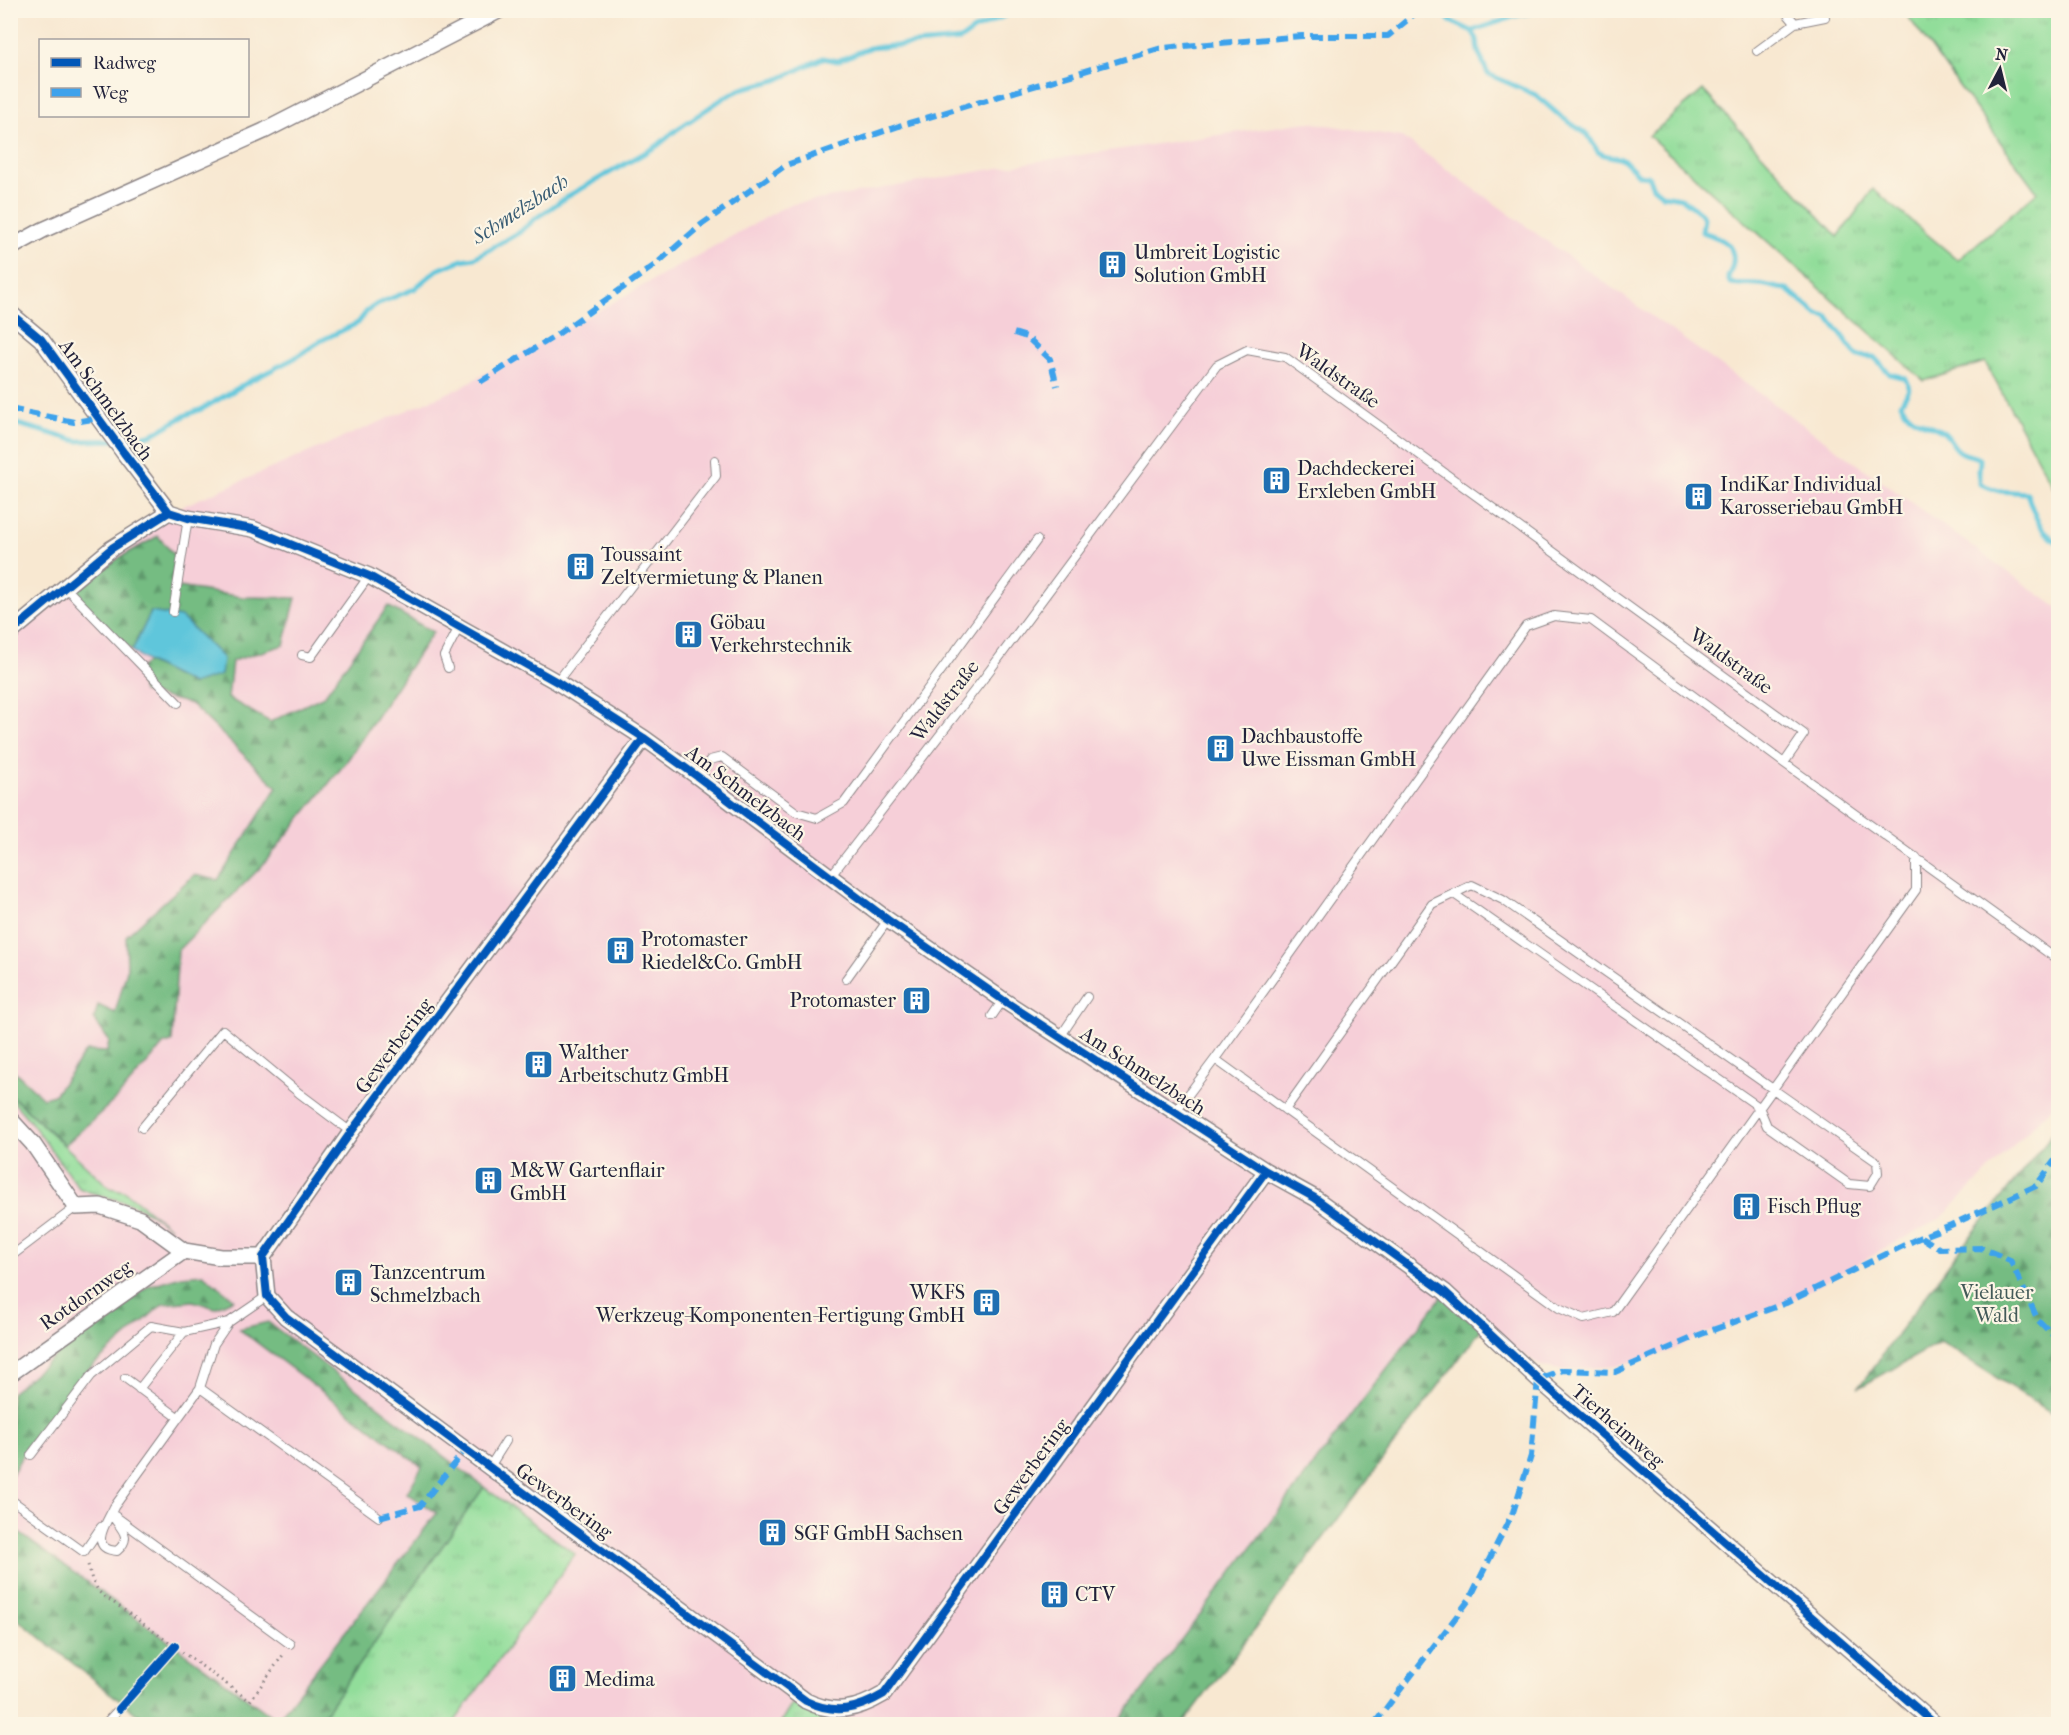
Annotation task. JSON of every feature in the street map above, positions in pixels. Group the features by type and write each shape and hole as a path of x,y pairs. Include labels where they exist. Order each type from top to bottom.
{"street":[{"path":"10,248 43,230 264,131 500,10"},
{"name":"Am Schmelzbach","path":"10,313 41,339 170,512 188,518 253,529 369,576 557,682 644,738 888,920 1003,1000 1266,1171"},
{"path":"10,633 112,548 170,512"},
{"name":"Gewerbering","path":"263,1257 351,1132 644,738"},
{"path":"10,1119 33,1144 76,1207 100,1206 140,1219 184,1251 221,1257 263,1257 267,1296"},
{"name":"Gewerbering","path":"267,1296 286,1317 806,1701 822,1709 844,1709 864,1705 884,1694 1266,1171"},
{"name":"Tierheimweg","path":"1266,1171 1315,1198 1445,1292 1547,1387 1935,1725"},
{"name":"Rotdornweg","path":"10,1374 184,1251"}],"lane":[{"path":"1784,10 1795,23"},
{"path":"1757,51 1795,23 1825,17"},
{"name":"Waldstraße","path":"830,877 984,678 1217,365 1247,350 1285,357 1804,734 1784,763"},
{"path":"557,682 716,476 715,460"},
{"path":"173,612 188,518"},
{"path":"698,777 710,760 722,756 796,812 817,818 844,803 1037,540"},
{"path":"302,655 311,657 369,576"},
{"path":"65,587 178,703"},
{"path":"1176,1111 1526,626 1554,616 1592,620 1784,763 2058,960"},
{"path":"448,668 444,656 459,627"},
{"path":"1215,1059 1558,1308 1584,1319 1613,1312 1916,890 1916,857"},
{"path":"1285,1110 1431,904 1472,885 1503,900 1877,1162 1878,1173 1870,1186 1849,1184 1840,1178 1767,1126 1759,1107 1454,894"},
{"path":"846,979 888,920"},
{"path":"1060,1037 1087,997"},
{"path":"992,1016 1003,1000"},
{"path":"142,1128 223,1030 299,1093 351,1132"},
{"path":"10,1257 76,1207"},
{"path":"10,1499 84,1552 200,1388 214,1344 229,1322 267,1296"},
{"path":"32,1455 91,1376 151,1326 184,1332 229,1322"},
{"path":"139,1389 184,1332"},
{"path":"124,1378 179,1418"},
{"path":"200,1388 379,1517"},
{"path":"489,1468 506,1441"},
{"path":"111,1514 124,1532 126,1539 117,1551 109,1551 102,1545 100,1538 111,1514"},
{"path":"111,1514 290,1644"},
{"path":"105,1725 119,1709"}],"path":[{"path":"84,1552 92,1580 99,1592 250,1701 290,1644"}],"shaded area":[{"path":"1308,122 1402,137 2058,608 2058,1101 1941,1218 1786,1303 1700,1335 1674,1350 1617,1366 1563,1370 1542,1367 1483,1327 1445,1293 1117,1724 283,1724 11,1527 11,633 169,512 459,388 788,205 1033,162"}],"green space":[{"path":"1904,11 2058,11 2058,496 1985,362 1924,381 1649,136 1703,90 1838,237 1873,189 1958,260 2037,192"},
{"path":"158,536 174,555 173,586 243,597 296,598 284,645 232,661 228,698 270,722 324,696 388,606 433,632 347,761 261,867 178,950 172,1042 164,1044 118,1097 65,1145 11,1095 10,1067 43,1098 54,1095 86,1051 107,1052 109,1041 94,1019 98,1005 115,1013 127,970 126,936 194,875 218,880 277,787 191,704 143,692 138,669 148,662 192,684 151,612 132,651 73,592 119,558"},
{"path":"10,1095 110,1188 124,1191 171,1228 137,1207 79,1188"},
{"name":"Vielauer Wald","path":"2058,1127 2058,1417 1941,1342 1858,1388 1954,1257"},
{"path":"203,1274 234,1299 215,1308 193,1301 163,1304 87,1371 28,1445 11,1476 11,1393 62,1350 148,1286 181,1276"},
{"path":"1445,1292 1483,1327 1183,1724 1117,1724"},
{"path":"268,1322 484,1487 317,1724 149,1724 11,1614 11,1527 277,1720 437,1513 407,1493 422,1467 239,1329"},
{"path":"484,1487 575,1554 453,1724 317,1724"},
{"path":"792,1704 824,1719 845,1719 846,1724 780,1724"}],"water":[{"path":"151,612 181,617 223,658 221,675 192,684 148,662 132,651"}],"waterway":[{"name":"Schmelzbach","path":"10,422 78,441 129,440 153,434 293,359 322,340 358,323 367,311 377,304 414,289 437,270 474,258 520,232 570,195 657,146 676,130 725,97 744,88 777,80 823,58 837,61 869,48 960,40 974,30 1017,10"},
{"name":"Schmelzbach","path":"1442,10 1450,21 1472,31 1477,39 1478,51 1488,74 1536,95 1560,116 1588,135 1598,152 1623,159 1639,175 1648,176 1653,187 1663,195 1681,198 1701,213 1704,218 1702,232 1725,242 1733,253 1732,268 1728,277 1730,283 1761,284 1787,289 1818,315 1828,317 1857,356 1874,357 1890,374 1905,378 1909,388 1901,403 1904,410 1919,421 1943,432 1960,452 1980,459 1980,484 1999,491 2027,493 2038,521 2058,543"},
{"path":"1472,31 1541,10"}],"marked path":[{"path":"480,382 555,336 655,265 701,225 786,165 899,126 1162,48 1302,36 1388,36 1419,10"},
{"path":"1014,333 1027,337 1050,359 1057,386"},
{"path":"10,409 74,422 99,418"},
{"path":"1374,1724 1469,1600 1513,1512 1531,1456 1538,1379 1563,1370 1615,1372 1699,1335 1786,1303 1921,1237 2036,1186 2058,1156"},
{"path":"1921,1237 1940,1249 1981,1248 2010,1260 2038,1320 2058,1340"},
{"path":"379,1517 420,1506 465,1450"}],"cycle path":[{"path":"10,313 41,339 169,512 188,518 253,529 369,576 557,682 644,738 888,920 1003,1000 1266,1171 1315,1198 1445,1292 1538,1379 1935,1724"},
{"path":"10,633 112,548 169,512"},
{"path":"644,738 351,1132 263,1257 267,1296 286,1317 806,1701 827,1708 846,1709 864,1704 884,1694 1266,1171"},
{"path":"119,1709 175,1646"}],"place":[{"name":"Umbreit Logistic Solution GmbH","path":"1113,264"},
{"name":"Dachdeckerei Erxleben GmbH","path":"1276,480"},
{"name":"IndiKar Individual Karosseriebau GmbH","path":"1699,496"},
{"name":"Toussaint Zeltvermietung & Planen","path":"580,566"},
{"name":"Göbau Verkehrstechnik","path":"689,634"},
{"name":"Dachbaustoffe Uwe Eissman GmbH","path":"1220,748"},
{"name":"Protomaster Riedel&Co. GmbH","path":"620,950"},
{"name":"Protomaster","path":"917,1000"},
{"name":"Walther Arbeitschutz GmbH","path":"538,1064"},
{"name":"M&W Gartenflair GmbH","path":"489,1181"},
{"name":"Fisch Pflug","path":"1746,1206"},
{"name":"Tanzcentrum Schmelzbach","path":"349,1283"},
{"name":"WKFS Werkzeug-Komponenten-Fertigung GmbH","path":"986,1303"},
{"name":"SGF GmbH Sachsen","path":"773,1533"},
{"name":"CTV","path":"1054,1594"},
{"name":"Medima","path":"563,1679"}]}
